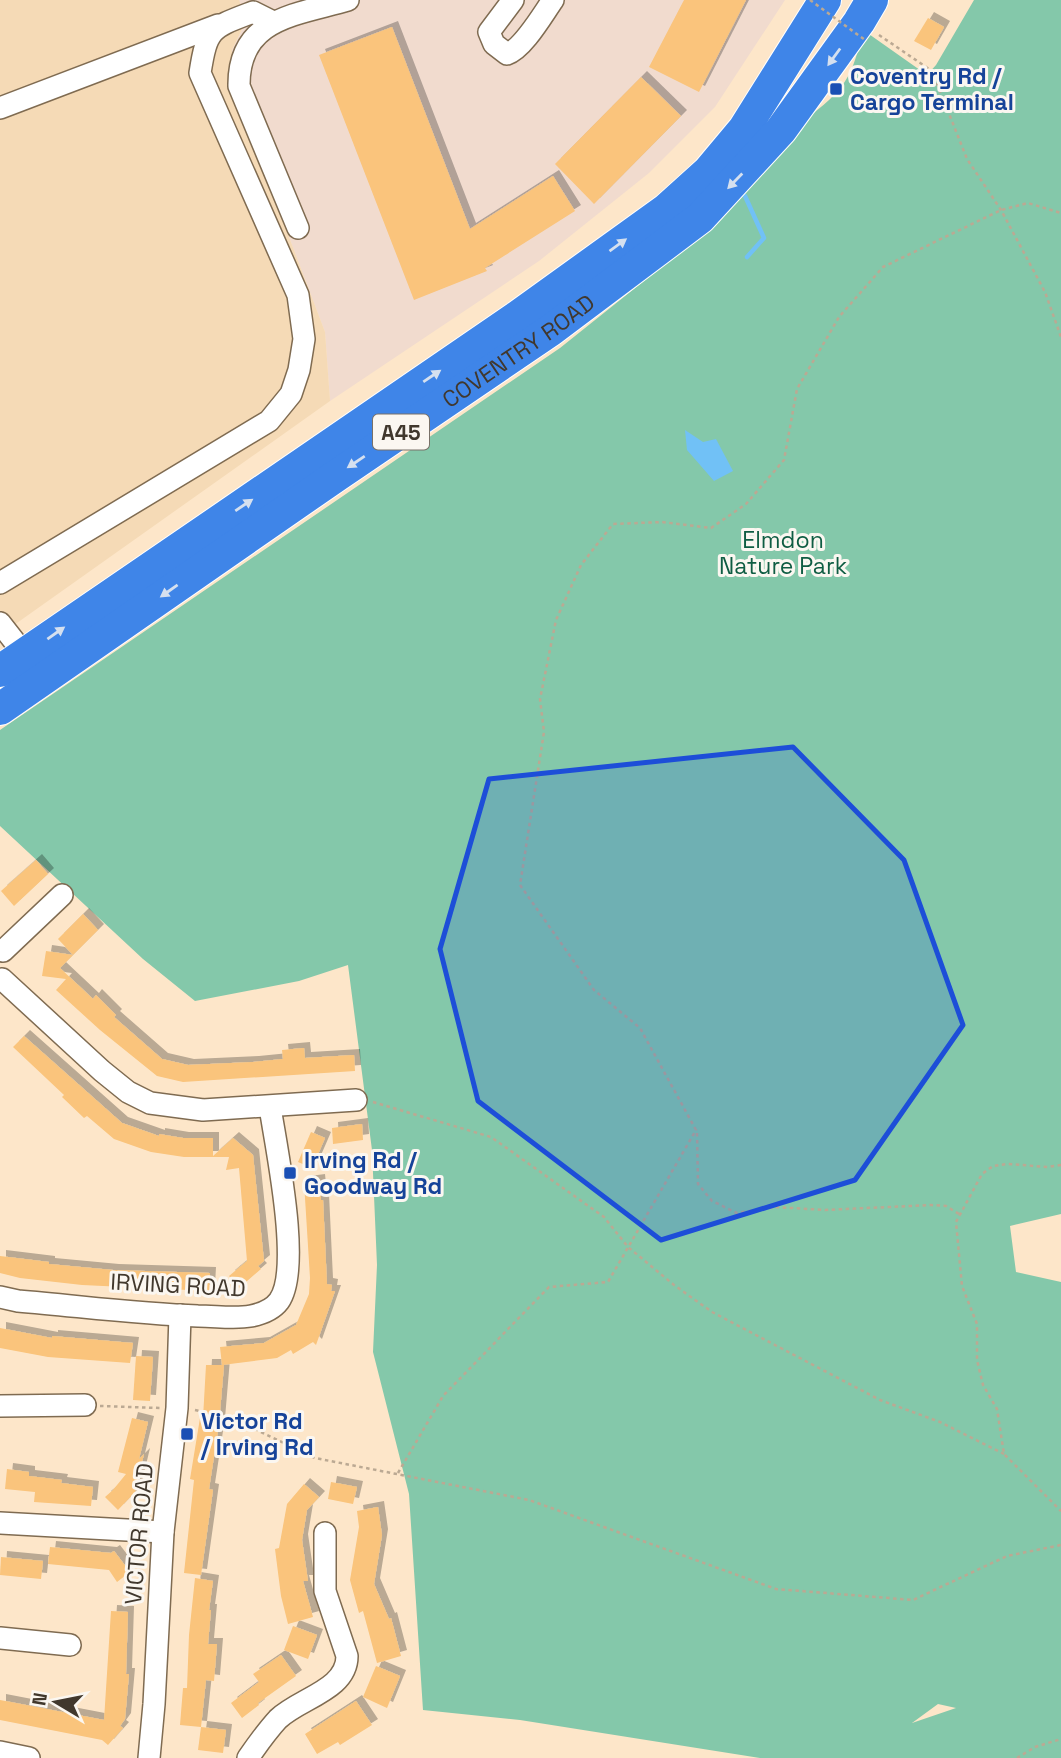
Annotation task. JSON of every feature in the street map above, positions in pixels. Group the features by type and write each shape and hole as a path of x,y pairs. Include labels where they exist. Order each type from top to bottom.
{"highway":[{"name":"COVENTRY ROAD","path":"12,663 517,317 656,217 708,172 744,129 825,0"},
{"path":"744,129 802,62 860,15"},
{"name":"COVENTRY ROAD","path":"0,709 335,476 551,330 700,218 781,130 860,15"}],"street":[{"path":"298,228 239,86 239,65 250,41 273,22 348,0"},
{"path":"513,0 489,32 494,44 507,54 522,44 553,0"},
{"path":"0,108 218,25 250,6 273,22"},
{"path":"0,583 270,421 291,394 299,370 304,339 298,295 200,73 204,43 218,25"},
{"path":"0,623 12,663"},
{"path":"62,895 2,950 8,967 1,979 102,1072 128,1092 150,1103 203,1110 356,1100"},
{"name":"IRVING ROAD","path":"0,1297 18,1301 180,1315 235,1317 259,1315 279,1301 289,1264 270,1107"},
{"name":"VICTOR ROAD","path":"149,1758 163,1532 177,1408 180,1315"},
{"path":"0,1406 85,1405"},
{"path":"0,1523 163,1532"},
{"path":"248,1758 278,1719 337,1681 347,1665 347,1656 325,1591 325,1533"},
{"path":"0,1638 70,1645"},
{"path":"0,1752 29,1758"}],"path":[{"path":"810,0 860,15 932,71 967,159 1001,210 1045,292 1061,337"},
{"path":"960,1214 946,1206 931,1205 825,1210 775,1207 737,1213 712,1202 698,1185 696,1130 640,1028 594,990 520,885 544,732 540,699 556,620 582,565 613,524 662,522 710,528 746,504 784,460 797,388 839,317 883,267 1001,210 1028,203 1061,213"},
{"path":"356,1100 384,1104 491,1137 604,1217 628,1247 712,1312 880,1400 940,1422 1004,1454 1061,1511"},
{"path":"398,1473 443,1396 549,1287 608,1282 696,1130"},
{"path":"1004,1454 997,1409 983,1385 977,1360 977,1324 962,1286 956,1222 982,1174 993,1166 1061,1165"},
{"path":"85,1405 177,1408 234,1419 315,1458 529,1500 776,1589 913,1600 1007,1556 1061,1545"},
{"path":"1017,1758 1035,1747 1061,1739"}],"highlighted area":[{"path":"793,747 904,860 963,1025 855,1180 661,1240 478,1101 440,949 489,779"}],"shaded area":[{"path":"0,0 239,0 243,11 238,18 242,29 232,50 234,92 325,332 330,401 0,635"},
{"path":"239,0 785,0 715,107 649,173 539,261 330,401 325,332 234,92 232,50 242,29 238,18 243,11"}],"green space":[{"name":"Elmdon Nature Park","path":"974,0 1061,0 1061,1214 1010,1226 1016,1272 1061,1282 1061,1758 760,1758 520,1720 423,1710 409,1494 373,1352 377,1265 372,1150 348,965 299,981 195,1001 143,959 0,826 0,730 560,348 714,225 811,115 840,88 849,75 866,32 927,75 936,65","holes":["938,1704 956,1708 912,1723"]}],"water":[{"path":"685,430 703,442 716,439 733,471 714,481 687,450"}],"building":[{"path":"684,0 746,0 699,92 649,67"},
{"path":"928,18 944,27 931,50 914,41"},
{"path":"392,27 470,229 553,176 575,211 485,268 487,271 414,300 319,55"},
{"path":"641,77 681,116 594,204 555,164"},
{"path":"36,860 48,874 14,906 1,891"},
{"path":"83,914 98,930 73,955 58,939"},
{"path":"46,951 73,955 60,968 93,999 96,995 116,1015 114,1017 162,1059 188,1065 253,1062 283,1059 282,1050 304,1048 305,1058 354,1055 355,1071 183,1082 157,1076 56,990 66,979 42,976"},
{"path":"24,1036 122,1123 159,1136 213,1138 213,1156 233,1138 253,1155 264,1261 258,1266 261,1269 239,1288 229,1276 247,1261 239,1168 226,1170 229,1157 184,1157 151,1152 114,1139 87,1116 84,1118 62,1097 64,1095 13,1047"},
{"path":"362,1124 363,1140 333,1144 332,1128"},
{"path":"311,1132 325,1138 312,1168 298,1162"},
{"path":"319,1180 323,1200 327,1284 332,1285 331,1291 335,1291 316,1345 313,1342 293,1354 291,1350 277,1358 222,1365 220,1347 264,1343 296,1325 309,1294 310,1278 304,1182"},
{"path":"0,1256 113,1270 210,1273 209,1291 82,1285 20,1278 0,1273"},
{"path":"0,1328 52,1338 133,1343 130,1363 48,1357 0,1348"},
{"path":"136,1356 153,1357 150,1401 133,1400"},
{"path":"206,1365 224,1365 219,1424 209,1489 213,1490 201,1575 184,1573 194,1480 190,1479 200,1418 203,1418"},
{"path":"132,1418 148,1422 139,1459 144,1454 135,1492 118,1510 105,1497 126,1474 118,1472"},
{"path":"7,1469 29,1472 29,1476 62,1480 61,1483 93,1487 91,1506 34,1502 35,1492 5,1489"},
{"path":"331,1482 357,1487 353,1504 328,1499"},
{"path":"304,1484 319,1497 307,1510 302,1540 308,1581 303,1581 313,1617 288,1624 281,1596 275,1549 279,1548 287,1504"},
{"path":"378,1507 382,1535 374,1584 389,1619 391,1618 401,1656 377,1663 363,1611 359,1613 350,1580 359,1527 357,1511"},
{"path":"50,1547 111,1553 114,1551 130,1572 117,1582 109,1570 48,1564"},
{"path":"1,1557 43,1561 41,1579 0,1575"},
{"path":"195,1578 213,1581 208,1644 217,1644 214,1681 206,1680 201,1727 180,1725 183,1688 187,1688"},
{"path":"111,1611 128,1612 126,1674 129,1674 125,1719 120,1726 123,1728 108,1745 102,1740 0,1720 0,1700 104,1720"},
{"path":"293,1626 317,1635 308,1659 284,1650"},
{"path":"281,1655 296,1676 242,1718 231,1703 259,1682 253,1674"},
{"path":"376,1666 400,1676 387,1708 363,1697"},
{"path":"356,1701 372,1725 340,1745 338,1742 317,1754 305,1734"},
{"path":"201,1727 226,1730 223,1753 198,1750"}],"waterway":[{"path":"745,196 764,238 747,257"}],"place":[{"name":"Coventry Rd / Cargo Terminal","path":"836,89"},
{"name":"Irving Rd / Goodway Rd","path":"290,1173"},
{"name":"Victor Rd / Irving Rd","path":"187,1434"}]}
